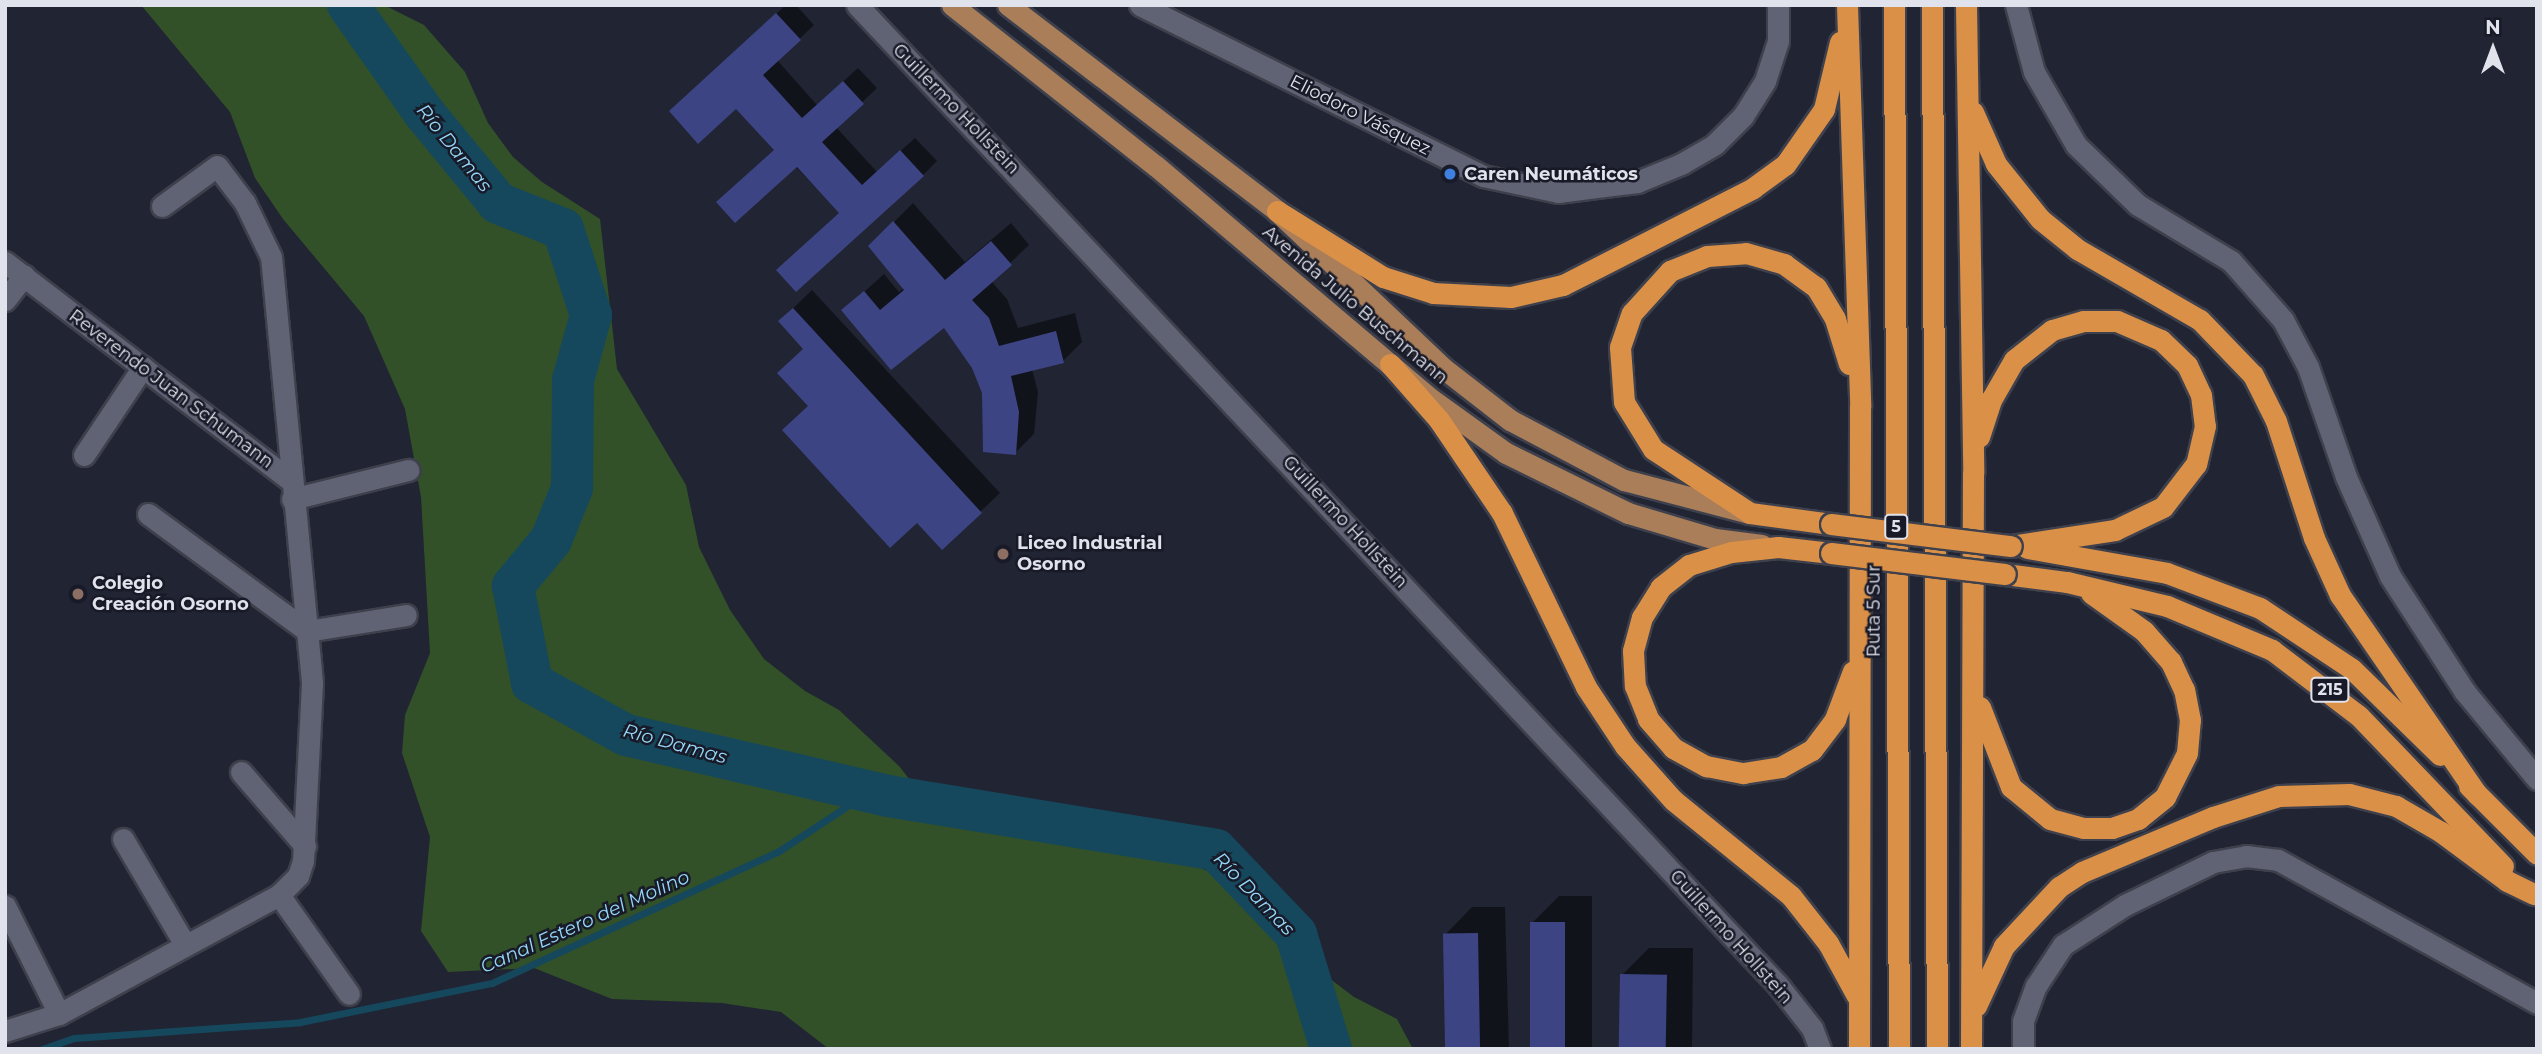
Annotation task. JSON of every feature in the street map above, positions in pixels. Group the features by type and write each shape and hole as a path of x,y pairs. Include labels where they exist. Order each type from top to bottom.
{"highway":[{"path":"1277,211 1383,276 1433,293 1484,299 1563,285 1753,188 1785,165 1824,110 1837,64 1846,5"},
{"path":"1846,5 1860,407 1859,1049"},
{"name":"Ruta 5 Sur","path":"1894,5 1899,1049"},
{"name":"5","path":"1933,5 1937,1049"},
{"path":"1966,5 1973,473 1971,1049"},
{"path":"1967,90 1996,164 2040,219 2077,249 2200,320 2253,376 2276,421 2314,538 2340,595 2477,794"},
{"path":"1751,513 1653,449 1624,402 1619,366 1625,330 1655,284 1688,262 1717,254 1746,253 1784,264 1816,287 1836,319 1860,407"},
{"path":"1973,473 1982,424 2001,379 2025,348 2052,330 2084,321 2133,326 2175,352 2197,380 2204,410 2202,445 2186,481 2163,507 2115,530 2011,546"},
{"path":"1390,364 1439,420 1502,513 1586,687 1625,746 1673,800 1791,896 1828,943 1859,1000"},
{"name":"Avenida Julio Buschmann","path":"1751,513 2011,546"},
{"name":"215","path":"2011,546 2166,573 2260,608 2352,669 2537,853"},
{"path":"1778,547 1705,558 1674,575 1650,601 1636,633 1633,669 1640,703 1660,735 1689,758 1724,771 1762,772 1798,759 1835,719 1852,677 1859,640"},
{"name":"215","path":"1778,547 2067,582 2215,622 2299,667 2359,716 2444,808 2535,895"},
{"path":"1973,676 2003,773 2035,810 2066,825 2098,829 2138,819 2165,797 2182,768 2190,737 2188,704 2179,676 2162,650 2125,614 2067,582"},
{"path":"1970,1021 2004,946 2059,887 2082,872 2213,817 2279,796 2337,793 2396,806 2441,832 2507,881 2535,895"}],"main road":[{"name":"Avenida Julio Buschmann","path":"952,5 1156,166 1390,364 1486,440 1587,496 1671,527 1714,539 1778,547"},
{"name":"Avenida Julio Buschmann","path":"1008,5 1277,211 1443,368 1510,420 1624,480 1751,513"}],"street":[{"name":"Guillermo Hollstein","path":"857,5 1778,985 1812,1028 1820,1049"},
{"name":"Eliodoro Vásquez","path":"1140,5 1483,176 1558,192 1637,181 1682,164 1715,144 1743,116 1765,81 1778,41 1778,5"},
{"path":"2016,5 2034,72 2076,145 2138,205 2231,261 2283,320 2308,368 2346,477 2390,576 2444,664 2537,779"},
{"path":"5,1031 59,1014 184,943 279,895 298,876 305,846 312,682 291,489 281,333 271,257 245,203 217,166 162,206"},
{"name":"Reverendo Juan Schumann","path":"5,262 143,367 291,489"},
{"path":"5,300 24,276"},
{"path":"84,455 143,367"},
{"path":"291,489 408,470"},
{"path":"148,514 307,632 406,615"},
{"path":"242,772 305,846"},
{"path":"122,839 184,943"},
{"path":"2022,1049 2023,1021 2036,986 2063,945 2125,905 2213,862 2246,856 2278,860 2537,1003"},
{"path":"279,895 349,994"},
{"path":"5,906 59,1014"}],"green space":[{"path":"141,5 384,5 424,25 465,72 488,123 513,157 542,182 600,219 617,369 686,485 699,547 730,610 764,659 805,691 839,710 899,766 921,794 943,809 1024,825 1078,825 1115,831 1224,878 1263,903 1297,934 1325,975 1354,997 1397,1019 1413,1049 829,1049 781,1012 722,1003 612,999 534,968 448,972 421,931 430,837 402,753 405,715 430,653 421,497 405,409 364,316 283,219 255,178 230,112"}],"building":[{"path":"776,13 801,40 763,75 802,118 843,81 864,104 822,142 862,185 900,150 924,176 796,292 776,270 839,213 797,167 735,223 716,202 774,150 736,109 698,144 669,111"},
{"path":"893,221 945,280 991,241 1012,265 972,300 989,318 999,346 1056,331 1064,363 1011,376 1019,412 1016,455 983,452 982,393 972,368 944,328 891,370 841,310 864,291 880,310 904,290 868,246"},
{"path":"793,308 982,513 942,550 917,523 890,548 782,430 808,406 777,373 803,349 778,321"},
{"path":"1530,922 1565,922 1565,1049 1530,1049"},
{"path":"1478,933 1480,1049 1445,1049 1443,934"},
{"path":"1620,974 1667,975 1666,1049 1619,1049"}],"waterway":[{"name":"Río Damas","path":"348,5 425,114 498,203 563,229 591,315 573,380 572,488 551,540 513,586 532,683 626,735 888,796 1216,850 1296,934 1331,1049"},
{"name":"Canal Estero del Molino","path":"42,1049 74,1038 300,1022 492,983 779,851 870,791"}],"place":[{"name":"Caren Neumáticos","path":"1450,174"},
{"name":"Liceo Industrial Osorno","path":"1003,554"},
{"name":"Colegio Creación Osorno","path":"78,594"}]}
